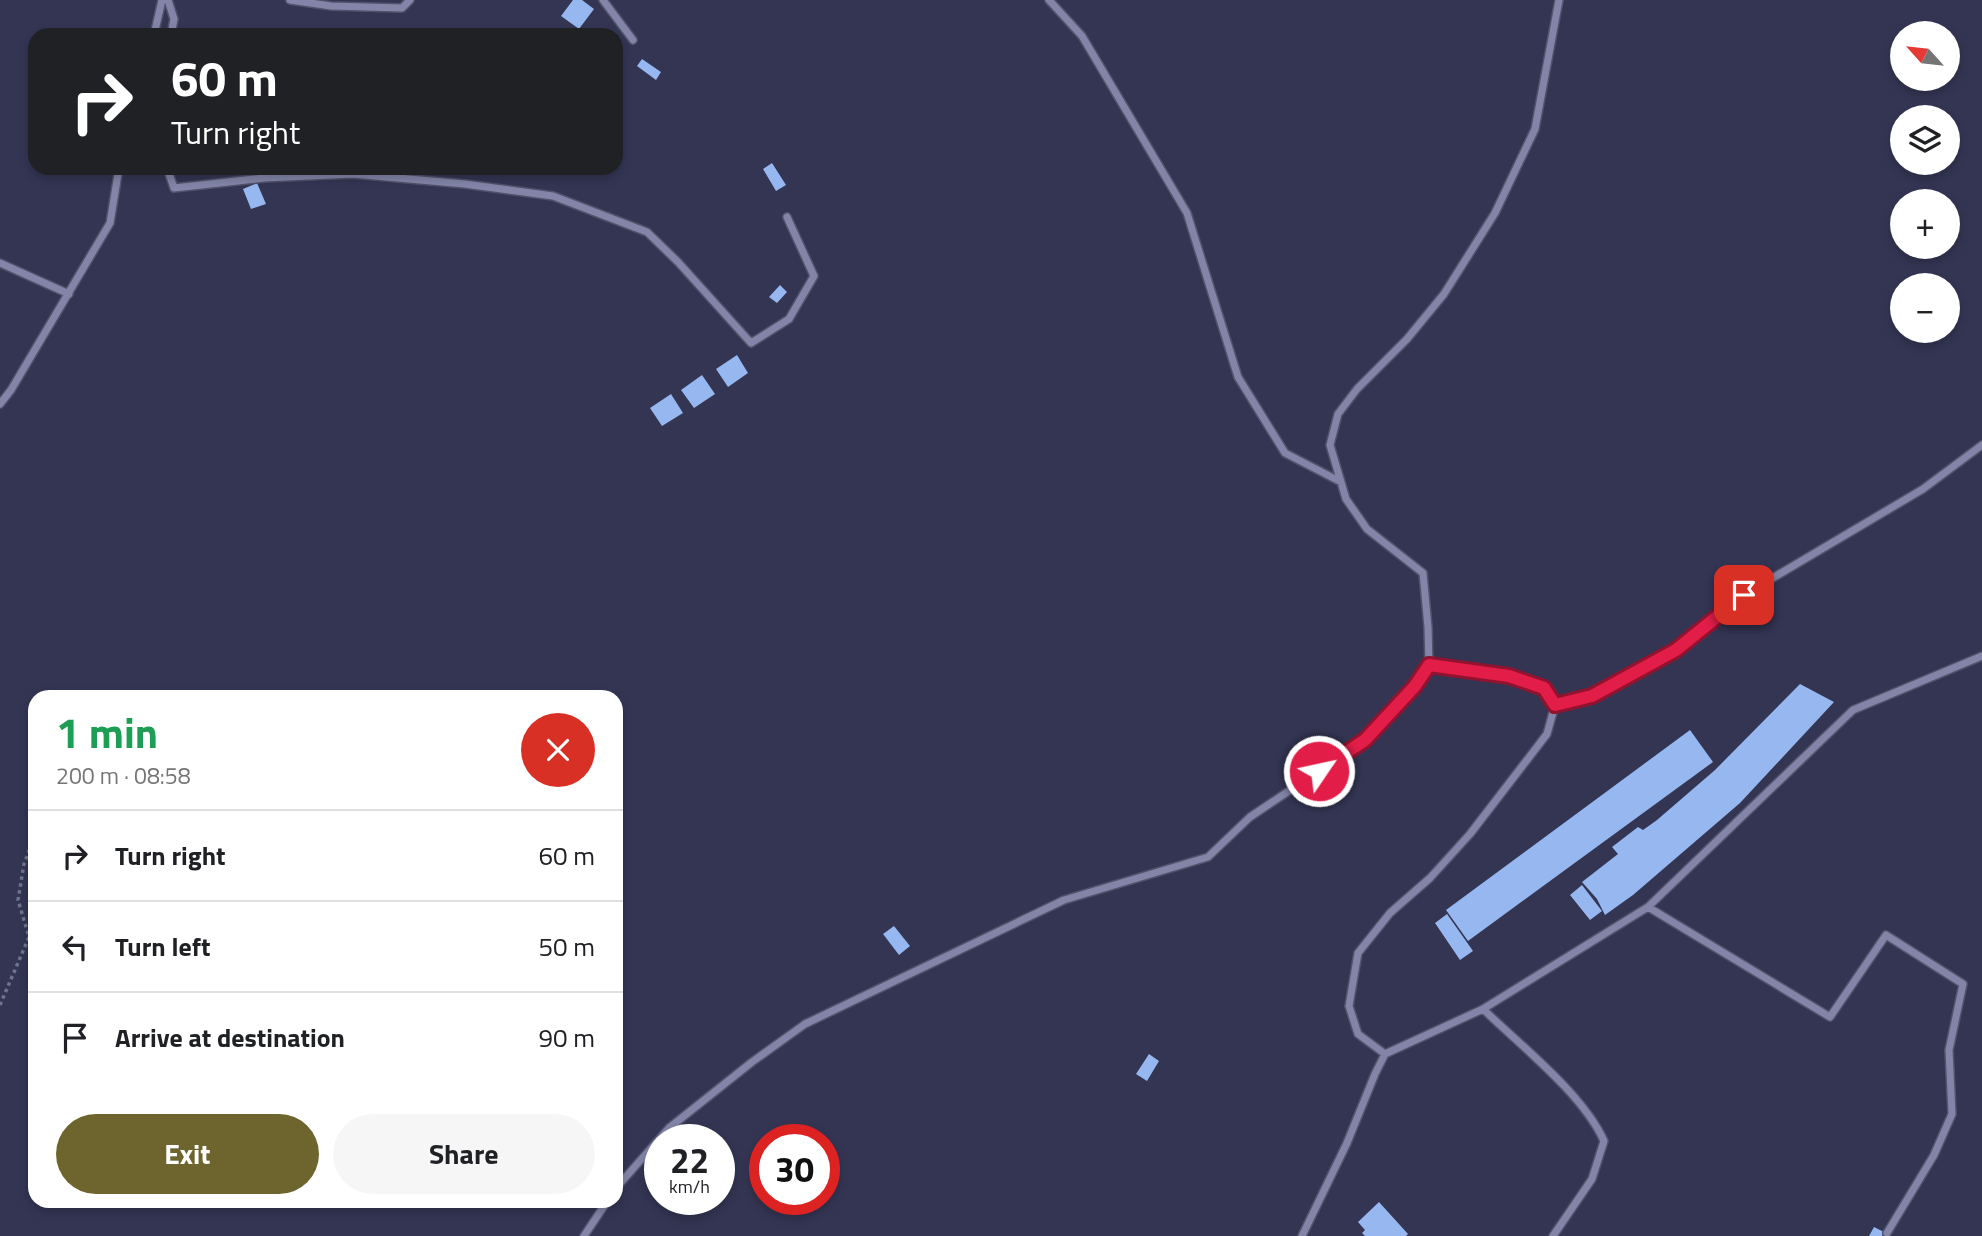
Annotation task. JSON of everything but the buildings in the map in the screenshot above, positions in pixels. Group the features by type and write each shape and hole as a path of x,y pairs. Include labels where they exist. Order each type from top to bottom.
{"street":[{"path":"156,28 162,0"},
{"path":"169,0 174,19 172,28"},
{"path":"290,0 331,6 402,8 410,0"},
{"path":"603,0 633,40"},
{"path":"1049,0 1082,36 1187,213 1238,377 1285,453 1341,482"},
{"path":"623,1180 668,1128 805,1024 1064,900 1208,857 1250,817 1365,740 1415,686 1429,665 1423,573 1367,528 1346,499 1330,445 1338,414 1357,389 1407,338 1444,293 1495,213 1535,129 1559,0"},
{"path":"0,404 11,390 110,223 117,175"},
{"path":"169,175 174,188 264,178 331,175"},
{"path":"364,175 465,184 553,196 647,232 678,262 751,343 789,319 814,276 787,216"},
{"path":"0,263 69,294"},
{"path":"1555,705 1592,696 1676,650 1744,595 1923,489 1982,445"},
{"path":"1302,1236 1347,1143 1385,1054 1483,1009 1648,907 1853,710 1982,656"},
{"path":"1385,1054 1358,1034 1349,1006 1358,953 1390,913 1430,878 1470,834 1547,734 1555,705 1544,688 1509,676 1429,665"},
{"path":"1648,907 1830,1017 1885,935 1963,984 1949,1050 1952,1114 1934,1155 1887,1233"},
{"path":"1483,1009 1571,1094 1596,1123 1604,1141 1592,1179 1553,1236"},
{"path":"584,1236 603,1208"}],"path":[{"path":"28,853 18,900 28,934"},
{"path":"0,1005 28,939"}],"route":[{"path":"1319,771 1365,740 1415,686 1429,665 1509,676 1544,688 1555,705 1592,696 1676,650 1744,595"}]}
